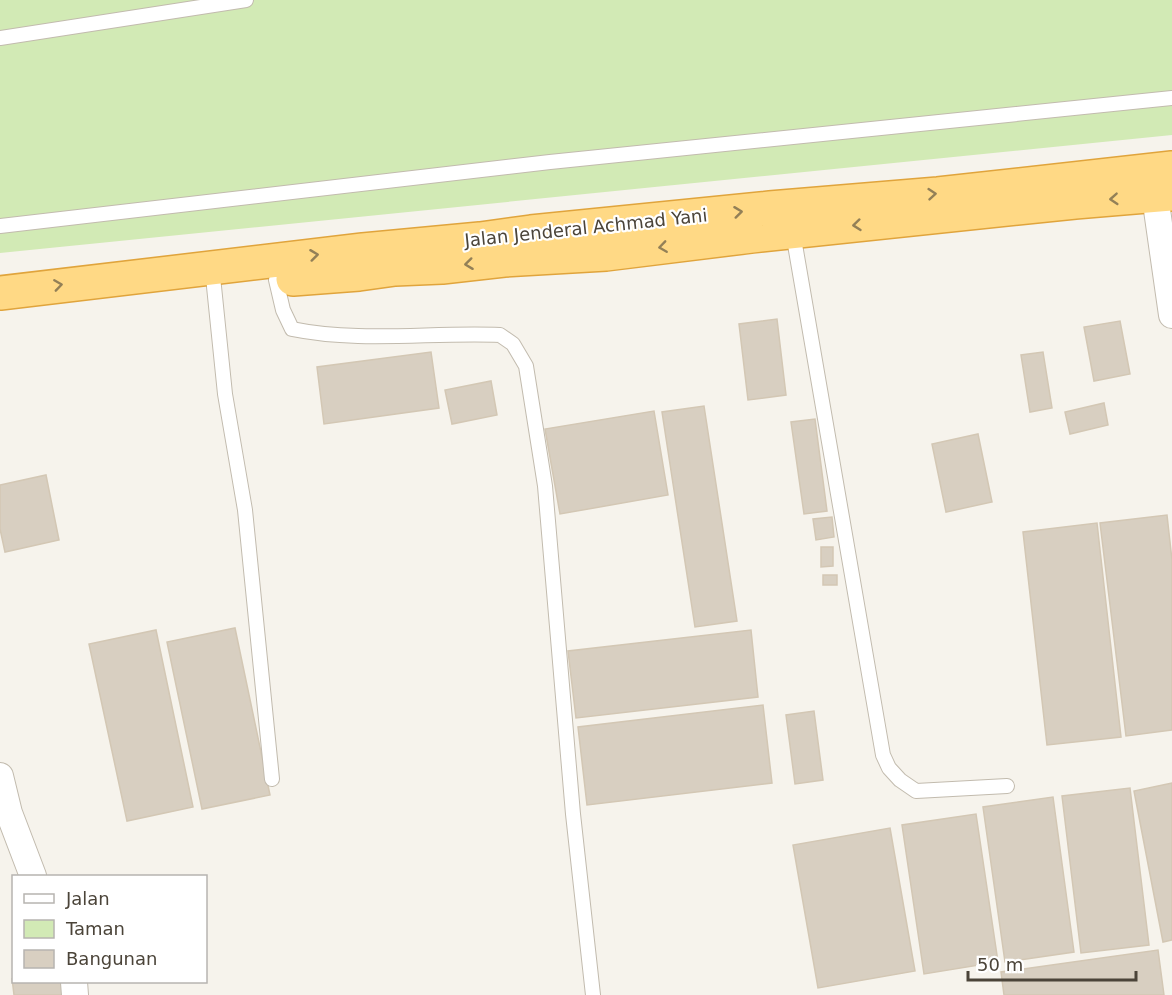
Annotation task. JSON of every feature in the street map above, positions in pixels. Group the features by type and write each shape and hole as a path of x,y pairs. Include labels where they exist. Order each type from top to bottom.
{"highway":[{"name":"Jalan Jenderal Achmad Yani","path":"0,313 213,279 363,250 770,208 938,194 1172,168"},
{"name":"Jalan Jenderal Achmad Yani","path":"0,292 213,279 276,280 504,260 606,254 1075,202 1163,195"}],"street":[{"path":"1163,195 1172,315"},
{"path":"0,776 9,813 33,875"}],"lane":[{"path":"0,38 246,0"},
{"path":"0,226 550,162 1172,98"},
{"path":"793,233 883,755 889,768 900,780 916,791 1007,786"},
{"path":"213,279 225,394 245,510 272,779"},
{"path":"276,280 283,310 292,329 313,333 367,336 500,335 513,344 526,366 545,486 573,814 593,995"}],"green space":[{"path":"0,0 1172,0 1172,135 0,253"}],"building":[{"path":"777,319 786,395 748,400 739,324"},
{"path":"1120,321 1130,374 1094,381 1084,327"},
{"path":"431,352 439,408 324,424 317,367"},
{"path":"1043,352 1052,408 1030,412 1021,355"},
{"path":"491,381 497,415 452,424 445,390"},
{"path":"1104,403 1108,425 1070,434 1065,412"},
{"path":"704,406 737,621 695,627 662,412"},
{"path":"654,411 668,495 560,514 545,429"},
{"path":"815,419 827,511 804,514 791,422"},
{"path":"978,434 992,502 946,512 932,444"},
{"path":"46,475 59,540 5,552 0,529 0,485"},
{"path":"1167,515 1172,560 1172,730 1126,736 1100,523"},
{"path":"832,517 834,537 816,540 813,519"},
{"path":"1097,523 1121,737 1047,745 1023,532"},
{"path":"821,547 833,547 833,566 821,567"},
{"path":"823,575 837,575 837,585 823,585"},
{"path":"235,628 270,795 202,809 167,642"},
{"path":"156,630 193,807 127,821 89,644"},
{"path":"751,630 758,697 576,718 568,651"},
{"path":"763,705 772,783 587,805 578,727"},
{"path":"814,711 823,780 795,784 786,715"},
{"path":"1172,783 1172,940 1163,942 1134,791"},
{"path":"1130,788 1149,945 1081,953 1062,796"},
{"path":"1053,797 1074,952 1005,962 983,807"},
{"path":"976,814 998,962 924,974 902,825"},
{"path":"890,828 915,971 818,988 793,845"},
{"path":"1158,950 1164,995 1004,995 1001,972"},
{"path":"13,983 68,983 69,995 14,995"}]}
